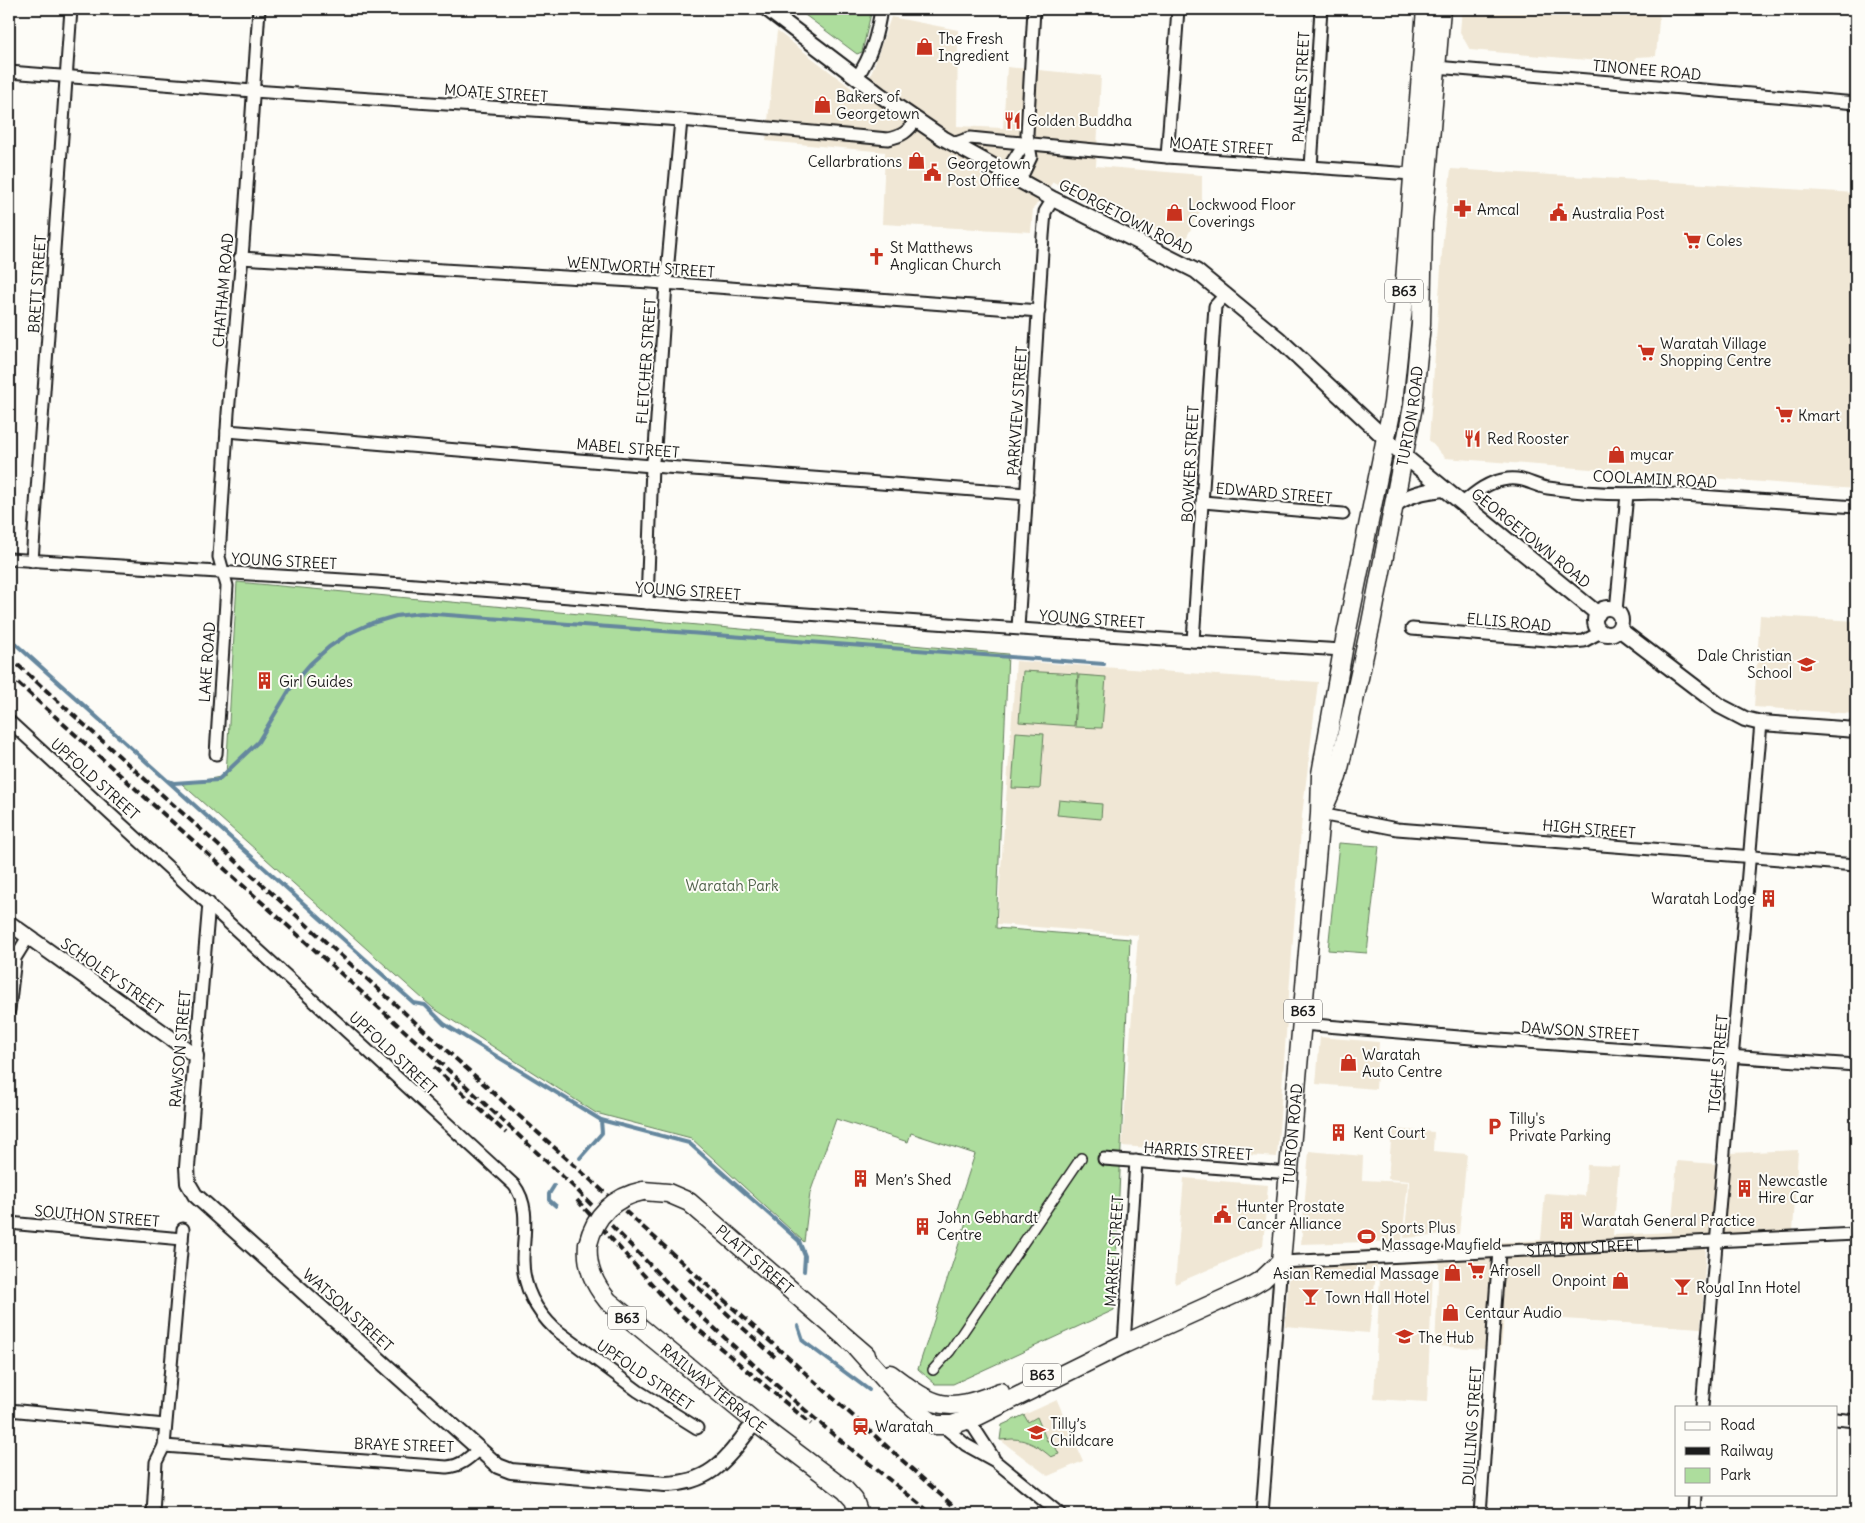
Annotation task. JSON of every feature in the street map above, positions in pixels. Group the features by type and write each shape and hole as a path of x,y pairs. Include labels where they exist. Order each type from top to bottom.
{"main road":[{"name":"TURTON ROAD","path":"1281,1262 1320,814 1320,774 1393,403 1403,307 1426,9"},
{"name":"TURTON ROAD","path":"1320,814 1337,777 1371,623 1413,406 1422,324 1423,223 1441,9"},
{"name":"RAILWAY TERRACE","path":"643,1191 622,1197 605,1210 594,1226 588,1244 590,1270 597,1286 608,1301 755,1422 845,1490 854,1500 858,1512"},
{"name":"PLATT STREET","path":"643,1191 668,1193 689,1202 913,1396"},
{"name":"B63","path":"913,1396 930,1422 943,1426 952,1426 969,1420 1124,1344 1259,1282 1281,1262"},
{"name":"B63","path":"913,1396 942,1404 974,1402 1124,1344"},
{"path":"913,1396 940,1412 962,1415 969,1420"}],"street":[{"name":"BRETT STREET","path":"32,561 70,9"},
{"name":"CHATHAM ROAD","path":"224,573 218,557 240,258 243,245 259,9"},
{"name":"GEORGETOWN ROAD","path":"767,9 916,120 953,144 1053,198 1196,271 1280,340 1403,455 1598,614"},
{"path":"857,77 868,61 878,29 881,9"},
{"path":"1020,180 1031,157 1027,143 1034,9"},
{"path":"1167,157 1178,9"},
{"name":"PALMER STREET","path":"1311,167 1320,9"},
{"name":"TINONEE ROAD","path":"1436,67 1856,103"},
{"name":"MOATE STREET","path":"9,72 253,91 681,120 888,139 900,137 909,130 916,120"},
{"name":"FLETCHER STREET","path":"647,603 652,466 681,120"},
{"name":"MOATE STREET","path":"953,144 970,138 1079,150 1412,174"},
{"path":"1006,172 1020,150 1027,143"},
{"name":"PARKVIEW STREET","path":"1018,628 1045,212 1053,198"},
{"name":"WENTWORTH STREET","path":"240,258 640,281 1038,311"},
{"name":"BOWKER STREET","path":"1193,641 1214,306 1226,294"},
{"name":"MABEL STREET","path":"227,431 652,466 1027,494"},
{"name":"COOLAMIN ROAD","path":"1462,504 1489,484 1508,479 1528,480 1546,488 1627,494 1655,493 1856,507"},
{"path":"1394,505 1404,497 1415,493 1444,489"},
{"path":"1616,611 1627,494"},
{"name":"EDWARD STREET","path":"1203,502 1343,514"},
{"name":"YOUNG STREET","path":"9,558 1343,650"},
{"name":"LAKE ROAD","path":"216,754 227,586 224,573"},
{"path":"1606,608 1616,611 1621,618 1619,629 1612,634 1601,632 1595,624 1598,614 1606,608"},
{"name":"ELLIS ROAD","path":"1412,628 1572,642 1584,641 1601,632"},
{"path":"1619,629 1720,706 1745,719 1761,723 1856,730"},
{"name":"UPFOLD STREET","path":"9,721 518,1190 523,1200 525,1213 523,1262 525,1277 532,1299 544,1319 638,1391 697,1428"},
{"name":"TIGHE STREET","path":"1702,1406 1751,857 1761,723"},
{"name":"HIGH STREET","path":"1320,814 1397,829 1856,865"},
{"name":"RAWSON STREET","path":"195,1195 188,1183 187,1167 209,904"},
{"name":"SCHOLEY STREET","path":"9,923 196,1056"},
{"path":"9,1010 15,958 28,937"},
{"name":"DAWSON STREET","path":"1302,1024 1856,1065"},
{"path":"932,1370 950,1351 1081,1158"},
{"name":"HARRIS STREET","path":"1104,1159 1289,1173"},
{"name":"MARKET STREET","path":"1124,1344 1136,1162"},
{"name":"WATSON STREET","path":"195,1195 479,1449"},
{"name":"SOUTHON STREET","path":"9,1223 183,1234 165,1425"},
{"name":"STATION STREET","path":"1281,1262 1856,1234"},
{"name":"DULLING STREET","path":"1480,1514 1499,1250"},
{"name":"TURTON ROAD","path":"1262,1514 1281,1262"},
{"path":"9,1410 165,1425 164,1446 156,1462 153,1514"},
{"path":"1838,1419 1856,1421"},
{"path":"969,1420 995,1461"},
{"path":"479,1449 498,1466 511,1471 665,1484 680,1483 700,1478 712,1471 729,1454 755,1422"},
{"path":"943,1426 966,1445 995,1461 1060,1514"},
{"name":"BRAYE STREET","path":"164,1446 446,1467 453,1467 464,1462 479,1449"},
{"path":"1694,1514 1695,1496"}],"shaded area":[{"path":"1462,9 1660,9 1656,56 1636,57 1634,64 1470,50 1460,32"},
{"path":"891,17 958,30 957,126 1003,128 1007,67 1101,76 1096,166 1202,175 1202,208 1183,244 1053,182 1033,209 1031,232 882,224 885,152 766,141 777,31 863,97"},
{"name":"Waratah Village Shopping Centre","path":"1451,169 1856,193 1856,489 1445,458 1429,440 1443,239"},
{"name":"Dale Christian School","path":"1760,615 1856,621 1856,714 1754,707"},
{"path":"1016,661 1318,682 1302,816 1277,1157 1122,1146 1138,935 997,924"},
{"name":"Waratah Auto Centre","path":"1320,1037 1379,1042 1376,1089 1316,1084"},
{"path":"1392,1129 1434,1132 1433,1151 1467,1154 1459,1234 1404,1238 1410,1181 1388,1179"},
{"path":"1798,1150 1793,1231 1707,1235 1701,1328 1504,1315 1501,1350 1435,1346 1439,1263 1377,1265 1369,1333 1285,1326 1291,1254 1541,1240 1545,1193 1585,1196 1587,1165 1619,1166 1613,1235 1671,1232 1677,1161 1728,1165 1730,1153"},
{"path":"1309,1151 1363,1156 1362,1180 1408,1182 1402,1241 1301,1244"},
{"name":"Hunter Prostate Cancer Alliance","path":"1184,1178 1268,1185 1263,1246 1175,1284"},
{"name":"The Hub","path":"1433,1271 1427,1402 1374,1399 1380,1275"},
{"name":"Tilly’s Childcare","path":"1057,1400 1083,1461 1048,1476 1000,1440 1002,1425"}],"green space":[{"path":"797,9 872,9 862,52 857,54"},
{"name":"Waratah Park","path":"237,582 1008,654 996,928 1130,939 1114,1310 953,1384 935,1384 918,1369 967,1219 955,1215 975,1154 911,1133 908,1142 836,1119 810,1193 804,1242 691,1138 596,1113 433,1008 182,784 226,776"},
{"path":"1023,671 1078,674 1074,726 1019,722"},
{"path":"1079,675 1106,677 1102,728 1075,727"},
{"path":"1016,732 1044,734 1040,789 1012,788"},
{"path":"1059,800 1102,804 1101,819 1057,815"},
{"path":"1339,843 1379,846 1367,953 1328,950"},
{"path":"1024,1415 1028,1422 1037,1417 1047,1441 1050,1440 1059,1454 1051,1457 1028,1442 1012,1439 1000,1440 1002,1425"}],"waterway":[{"path":"169,781 174,783 218,780 258,742 293,684 310,664 329,647 350,633 372,623 396,616 421,613 1104,664"},
{"path":"9,638 414,1003 425,1005 444,1024 601,1120 689,1143 799,1241 805,1256 804,1271"},
{"path":"580,1158 602,1133 601,1120"},
{"path":"554,1186 549,1194 549,1200 556,1206"},
{"path":"798,1326 803,1341 869,1390"}],"railway":[{"path":"9,657 962,1514"},
{"path":"9,675 467,1087 577,1190 684,1300 767,1377 835,1436 932,1514"},
{"path":"434,1067 506,1133"},
{"path":"577,1200 674,1309 811,1424"},
{"path":"689,1279 776,1358"}],"place":[{"name":"The Fresh Ingredient","path":"924,47"},
{"name":"Bakers of Georgetown","path":"822,105"},
{"name":"Golden Buddha","path":"1013,120"},
{"name":"Cellarbrations","path":"916,161"},
{"name":"Georgetown Post Office","path":"933,172"},
{"name":"Amcal","path":"1463,209"},
{"name":"Lockwood Floor Coverings","path":"1174,213"},
{"name":"Australia Post","path":"1558,213"},
{"name":"Coles","path":"1692,240"},
{"name":"St Matthews Anglican Church","path":"876,256"},
{"name":"Waratah Village Shopping Centre","path":"1646,352"},
{"name":"Kmart","path":"1784,415"},
{"name":"Red Rooster","path":"1473,438"},
{"name":"mycar","path":"1616,454"},
{"name":"Dale Christian School","path":"1806,664"},
{"name":"Girl Guides","path":"265,681"},
{"name":"Waratah Lodge","path":"1769,898"},
{"name":"Waratah Auto Centre","path":"1348,1063"},
{"name":"Tilly's Private Parking","path":"1495,1127"},
{"name":"Kent Court","path":"1339,1132"},
{"name":"Men’s Shed","path":"861,1179"},
{"name":"Newcastle Hire Car","path":"1744,1189"},
{"name":"Hunter Prostate Cancer Alliance","path":"1223,1215"},
{"name":"Waratah General Practice","path":"1567,1220"},
{"name":"John Gebhardt Centre","path":"923,1226"},
{"name":"Sports Plus Massage Mayfield","path":"1367,1236"},
{"name":"Afrosell","path":"1476,1270"},
{"name":"Asian Remedial Massage","path":"1453,1273"},
{"name":"Onpoint","path":"1620,1280"},
{"name":"Royal Inn Hotel","path":"1682,1287"},
{"name":"Town Hall Hotel","path":"1311,1297"},
{"name":"Centaur Audio","path":"1451,1312"},
{"name":"The Hub","path":"1404,1337"},
{"name":"Waratah","path":"861,1426"},
{"name":"Tilly’s Childcare","path":"1036,1432"}]}
